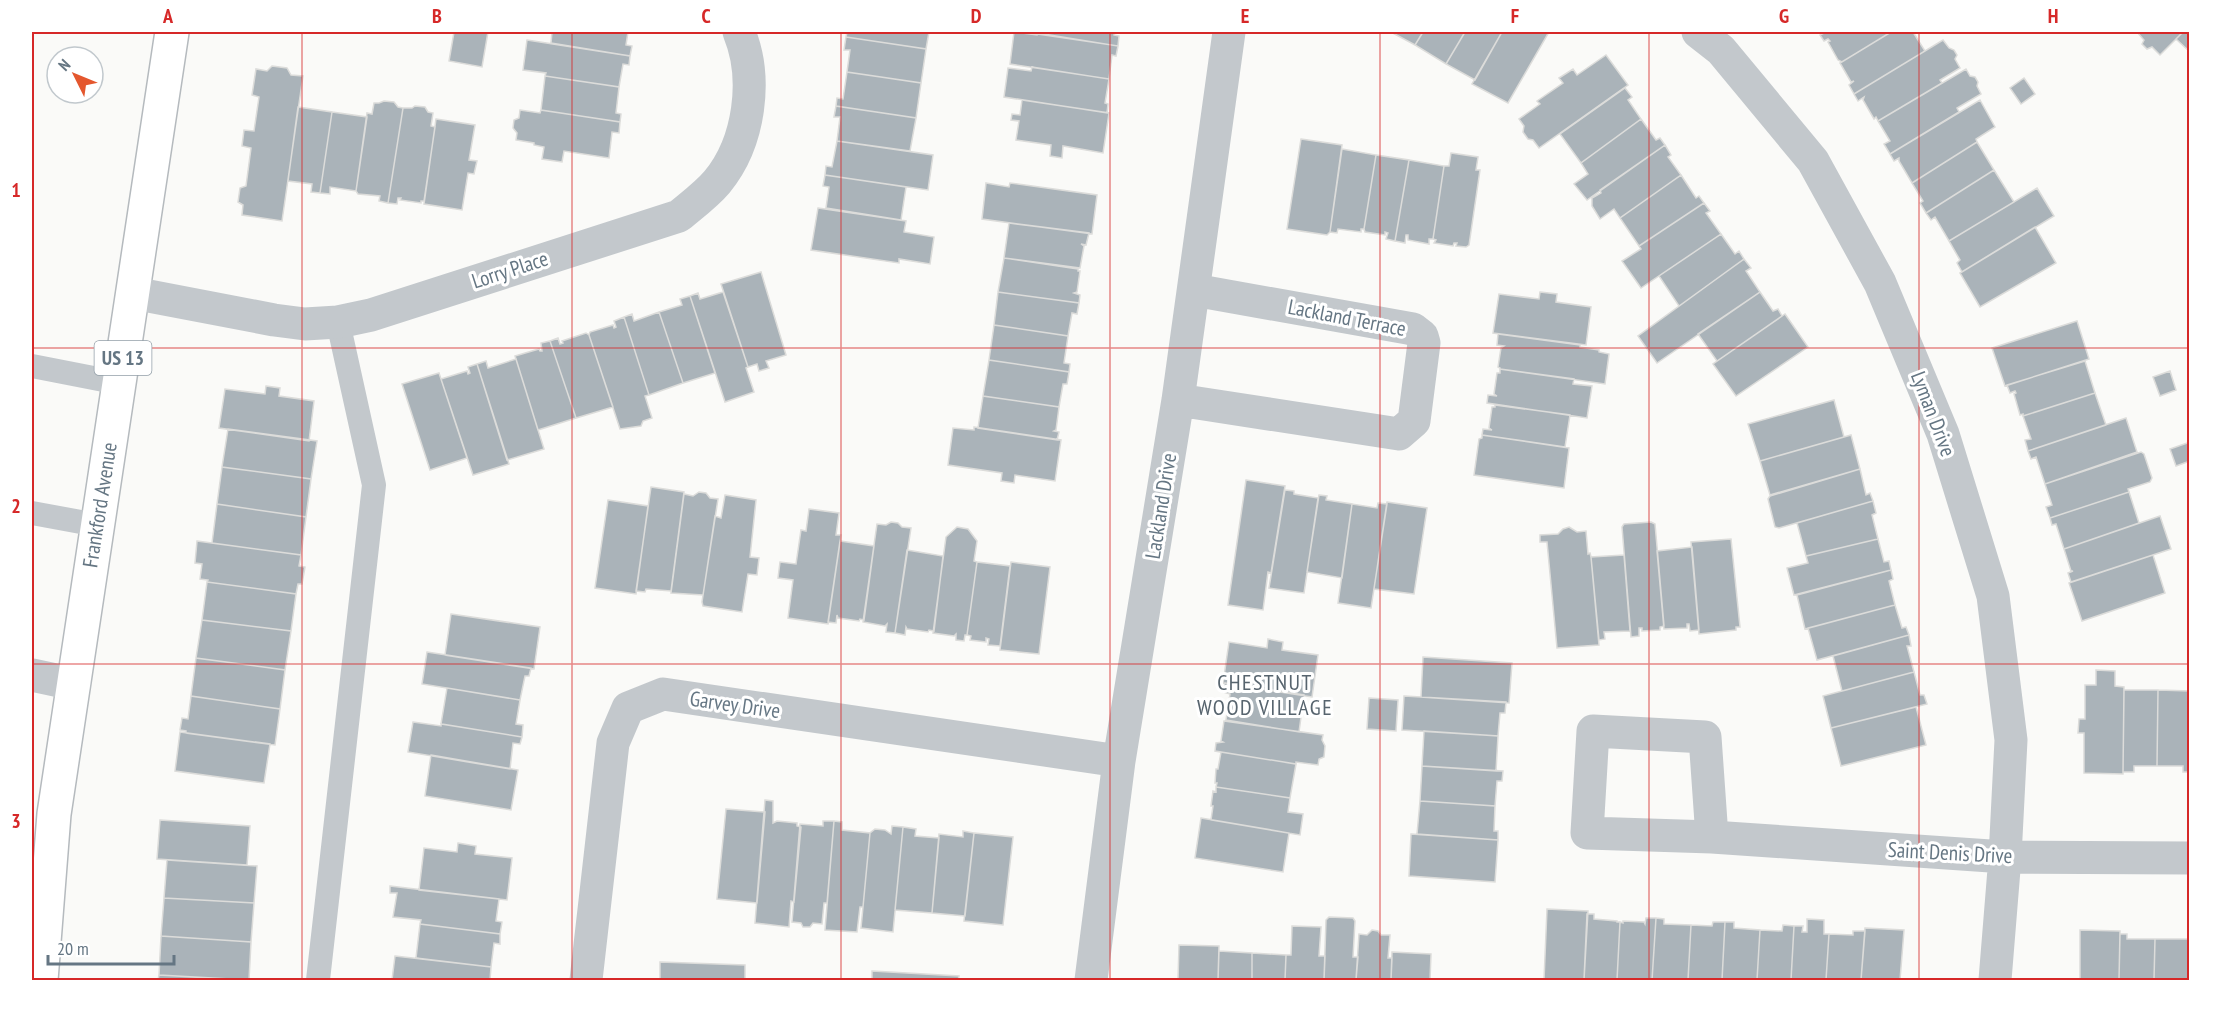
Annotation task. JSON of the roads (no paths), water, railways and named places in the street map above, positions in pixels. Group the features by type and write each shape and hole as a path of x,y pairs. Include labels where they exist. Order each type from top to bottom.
{"main road":[{"name":"Frankford Avenue","path":"38,962 54,814 172,32"}],"street":[{"name":"Lorry Place","path":"133,293 274,320 305,324 338,322 371,315 679,216 718,181 732,159 742,132 748,106 750,73 744,43 739,32"},
{"name":"Lackland Drive","path":"1091,981 1119,760 1178,400 1229,32"},
{"name":"Lyman Drive","path":"1698,32 1721,50 1813,161 1880,283 1943,434 1993,596 2011,740 1995,981"},
{"name":"Lackland Terrace","path":"1178,400 1400,434 1414,421 1424,343 1422,336 1413,329 1194,290"},
{"path":"32,675 74,684"},
{"name":"Garvey Drive","path":"586,981 613,743 628,708 663,694 1119,760"},
{"name":"Saint Denis Drive","path":"1712,837 1705,737 1593,731 1587,833 1712,837 2005,857 2190,858"}],"lane":[{"path":"318,981 374,485 338,322"},
{"path":"32,366 119,383"},
{"path":"32,513 97,525"}],"district":[{"name":"CHESTNUT WOOD VILLAGE","path":"1265,694"}]}
